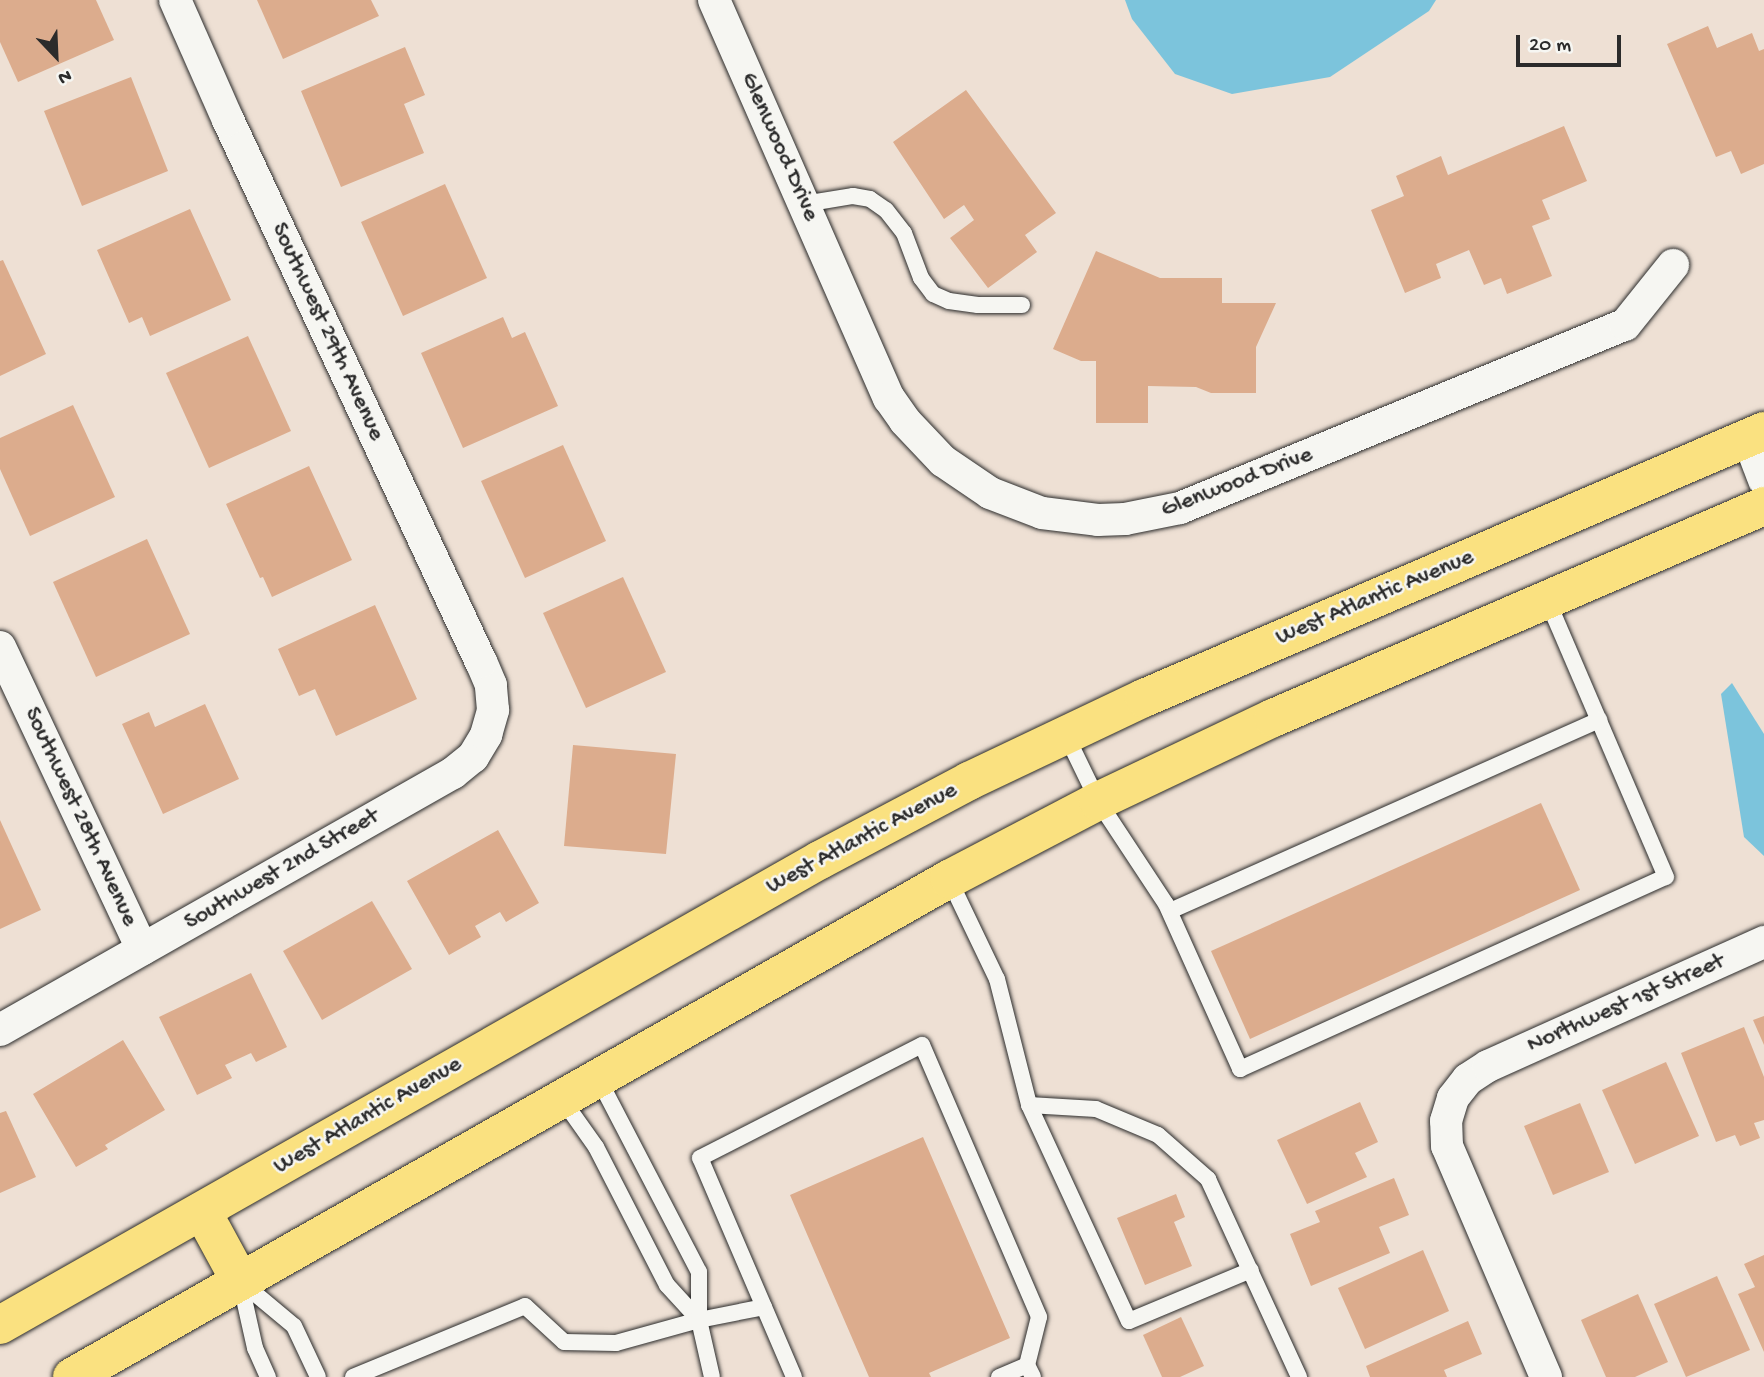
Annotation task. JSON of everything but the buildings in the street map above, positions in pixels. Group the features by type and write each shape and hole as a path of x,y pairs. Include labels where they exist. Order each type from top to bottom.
{"main road":[{"name":"West Atlantic Avenue","path":"0,1325 820,860 969,781 1144,698 1756,435"},
{"path":"72,1377 949,879 1098,801 1273,718 1764,506"},
{"path":"202,1211 240,1281"}],"street":[{"name":"Southwest 29th Avenue","path":"175,0 228,120 481,662"},
{"name":"Glenwood Drive","path":"714,0 889,398 923,442 965,478 1015,505 1042,513 1098,520 1125,519 1180,508 1625,325 1673,265"},
{"path":"1756,435 1764,480"},
{"name":"Southwest 28th Avenue","path":"0,647 142,949"},
{"name":"Southwest 2nd Street","path":"0,1030 453,773 473,757 486,735 493,710 491,685 481,662"},
{"name":"Northwest 1st Street","path":"1546,1377 1447,1146 1446,1122 1453,1098 1468,1079 1488,1066 1764,942"}],"lane":[{"path":"804,204 853,196 870,199 886,210 904,233 921,278 933,294 949,301 978,305 1022,304"},
{"path":"1066,735 1098,801 1170,911 1241,1069 1666,877 1547,600"},
{"path":"1170,911 1598,720"},
{"path":"949,879 997,979 1029,1105 1129,1321 1251,1270"},
{"path":"794,1377 700,1158 922,1045 1039,1317 1030,1371 999,1377"},
{"path":"598,1078 699,1272 699,1320 712,1377"},
{"path":"562,1098 596,1147 667,1285 699,1320"},
{"path":"1029,1105 1096,1109 1158,1135 1208,1179 1299,1377"},
{"path":"240,1281 255,1348 268,1377"},
{"path":"240,1281 294,1326 318,1377"},
{"path":"353,1377 525,1306 564,1342 616,1343 699,1320 764,1307"}],"water":[{"path":"1125,0 1436,0 1429,11 1330,77 1232,94 1175,74 1132,19"},
{"path":"1732,683 1764,734 1764,856 1744,837 1721,694"}]}
